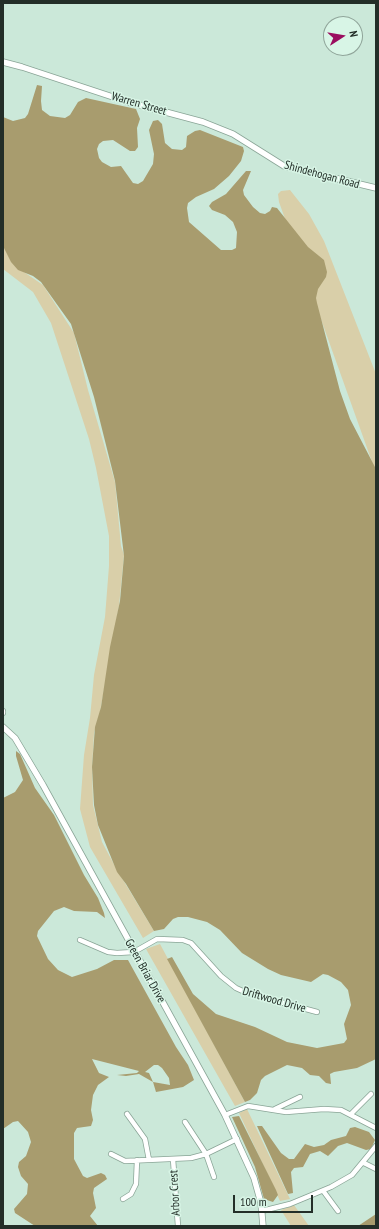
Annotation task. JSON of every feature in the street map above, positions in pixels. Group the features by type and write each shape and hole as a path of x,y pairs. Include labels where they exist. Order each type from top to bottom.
{"street":[{"name":"Warren Street","path":"3,62 22,66 128,102 203,122 233,134 268,157"},
{"name":"Shindehogan Road","path":"268,157 293,169 376,188"},
{"name":"Green Briar Drive","path":"3,727 15,738 42,785 237,1139 254,1178 262,1211 263,1226"},
{"name":"Driftwood Drive","path":"134,952 157,939 183,940 191,943 220,976 247,994 317,1012"},
{"path":"80,940 108,952 134,952"},
{"path":"351,1114 371,1094"},
{"path":"273,1110 300,1097"},
{"path":"225,1116 248,1106 286,1112 324,1109 341,1110 376,1128"},
{"path":"127,1114 145,1139 149,1160"},
{"path":"185,1122 206,1154 214,1177"},
{"name":"Arbor Crest","path":"111,1154 125,1161 173,1159 206,1154 237,1139"},
{"path":"262,1211 290,1204 324,1192 352,1175 364,1163 376,1146"},
{"name":"Arbor Crest","path":"173,1159 178,1226"},
{"path":"123,1199 131,1194 136,1184 137,1160"},
{"path":"364,1163 376,1169"},
{"path":"324,1192 338,1211"}],"shaded area":[{"path":"37,85 42,86 42,110 50,116 65,118 70,115 78,102 86,98 136,109 140,119 137,128 138,147 135,151 130,151 113,140 103,141 99,144 97,149 99,158 102,162 111,167 121,166 133,183 138,184 143,181 153,164 154,154 149,130 153,121 158,120 162,124 165,143 172,149 182,150 186,147 187,136 200,130 243,147 244,151 241,161 229,176 214,189 196,197 188,203 187,208 189,222 221,250 232,250 236,248 237,232 233,222 225,215 212,210 209,206 212,202 226,194 246,171 251,171 243,190 244,195 253,207 260,213 265,214 270,211 272,207 277,208 308,247 324,260 327,272 326,277 318,289 316,298 317,303 340,391 350,419 376,469 376,1059 357,1068 330,1074 331,1084 326,1083 319,1076 310,1075 302,1068 287,1065 265,1076 261,1080 257,1093 250,1100 245,1102 167,959 172,957 193,994 216,1014 255,1027 287,1042 317,1048 344,1043 347,1039 344,1024 351,1005 348,990 341,982 328,975 323,974 311,982 281,975 268,969 242,953 220,930 207,922 188,917 178,917 173,919 164,929 154,931 126,884 117,872 98,825 94,805 92,767 95,727 101,707 110,647 120,601 124,556 115,481 94,397 71,324 41,282 33,276 18,270 11,262 3,246 3,117 13,121 25,118 28,114"},
{"path":"290,190 309,214 324,241 376,374 376,473 279,202 278,194 281,191"},
{"path":"3,246 18,268 43,285 74,333 88,390 115,482 121,546 124,555 119,606 100,712 94,733 92,768 93,805 102,842 154,931 143,938 90,847 80,809 84,755 90,718 94,675 105,617 109,566 109,536 96,468 89,439 51,323 33,292 3,269"},
{"path":"16,751 20,754 35,788 54,815 84,875 98,898 105,918 97,912 74,911 64,907 54,911 38,931 37,936 48,959 58,970 72,977 97,969 114,960 128,960 176,1047 188,1065 194,1080 183,1087 156,1092 153,1082 139,1074 126,1076 117,1075 137,1073 139,1071 92,1059 99,1073 109,1077 98,1085 93,1095 91,1110 93,1120 91,1126 77,1128 74,1133 74,1159 83,1176 87,1178 101,1173 105,1175 107,1179 94,1188 93,1193 96,1208 90,1216 98,1226 35,1226 15,1213 14,1209 27,1194 28,1184 21,1176 18,1167 19,1162 26,1156 31,1142 28,1132 18,1121 13,1122 3,1129 3,798 15,792 23,780","holes":["154,1065 158,1065 169,1078 170,1085 153,1082 149,1073 145,1072"]},
{"path":"160,944 245,1102 235,1106 146,949"},
{"path":"247,1109 290,1199 280,1201 239,1113"},
{"path":"239,1116 278,1195 273,1202 264,1199 255,1167 232,1117"},
{"path":"257,1126 262,1126 281,1153 289,1159 294,1159 305,1144 314,1147 324,1145 331,1140 346,1136 350,1128 355,1127 369,1132 375,1140 371,1149 366,1150 347,1143 338,1146 328,1156 320,1151 310,1154 303,1167 294,1168 291,1172 293,1193 288,1194"},
{"path":"294,1205 309,1226 291,1226 281,1210"},
{"path":"376,1214 376,1226 358,1226"}]}
